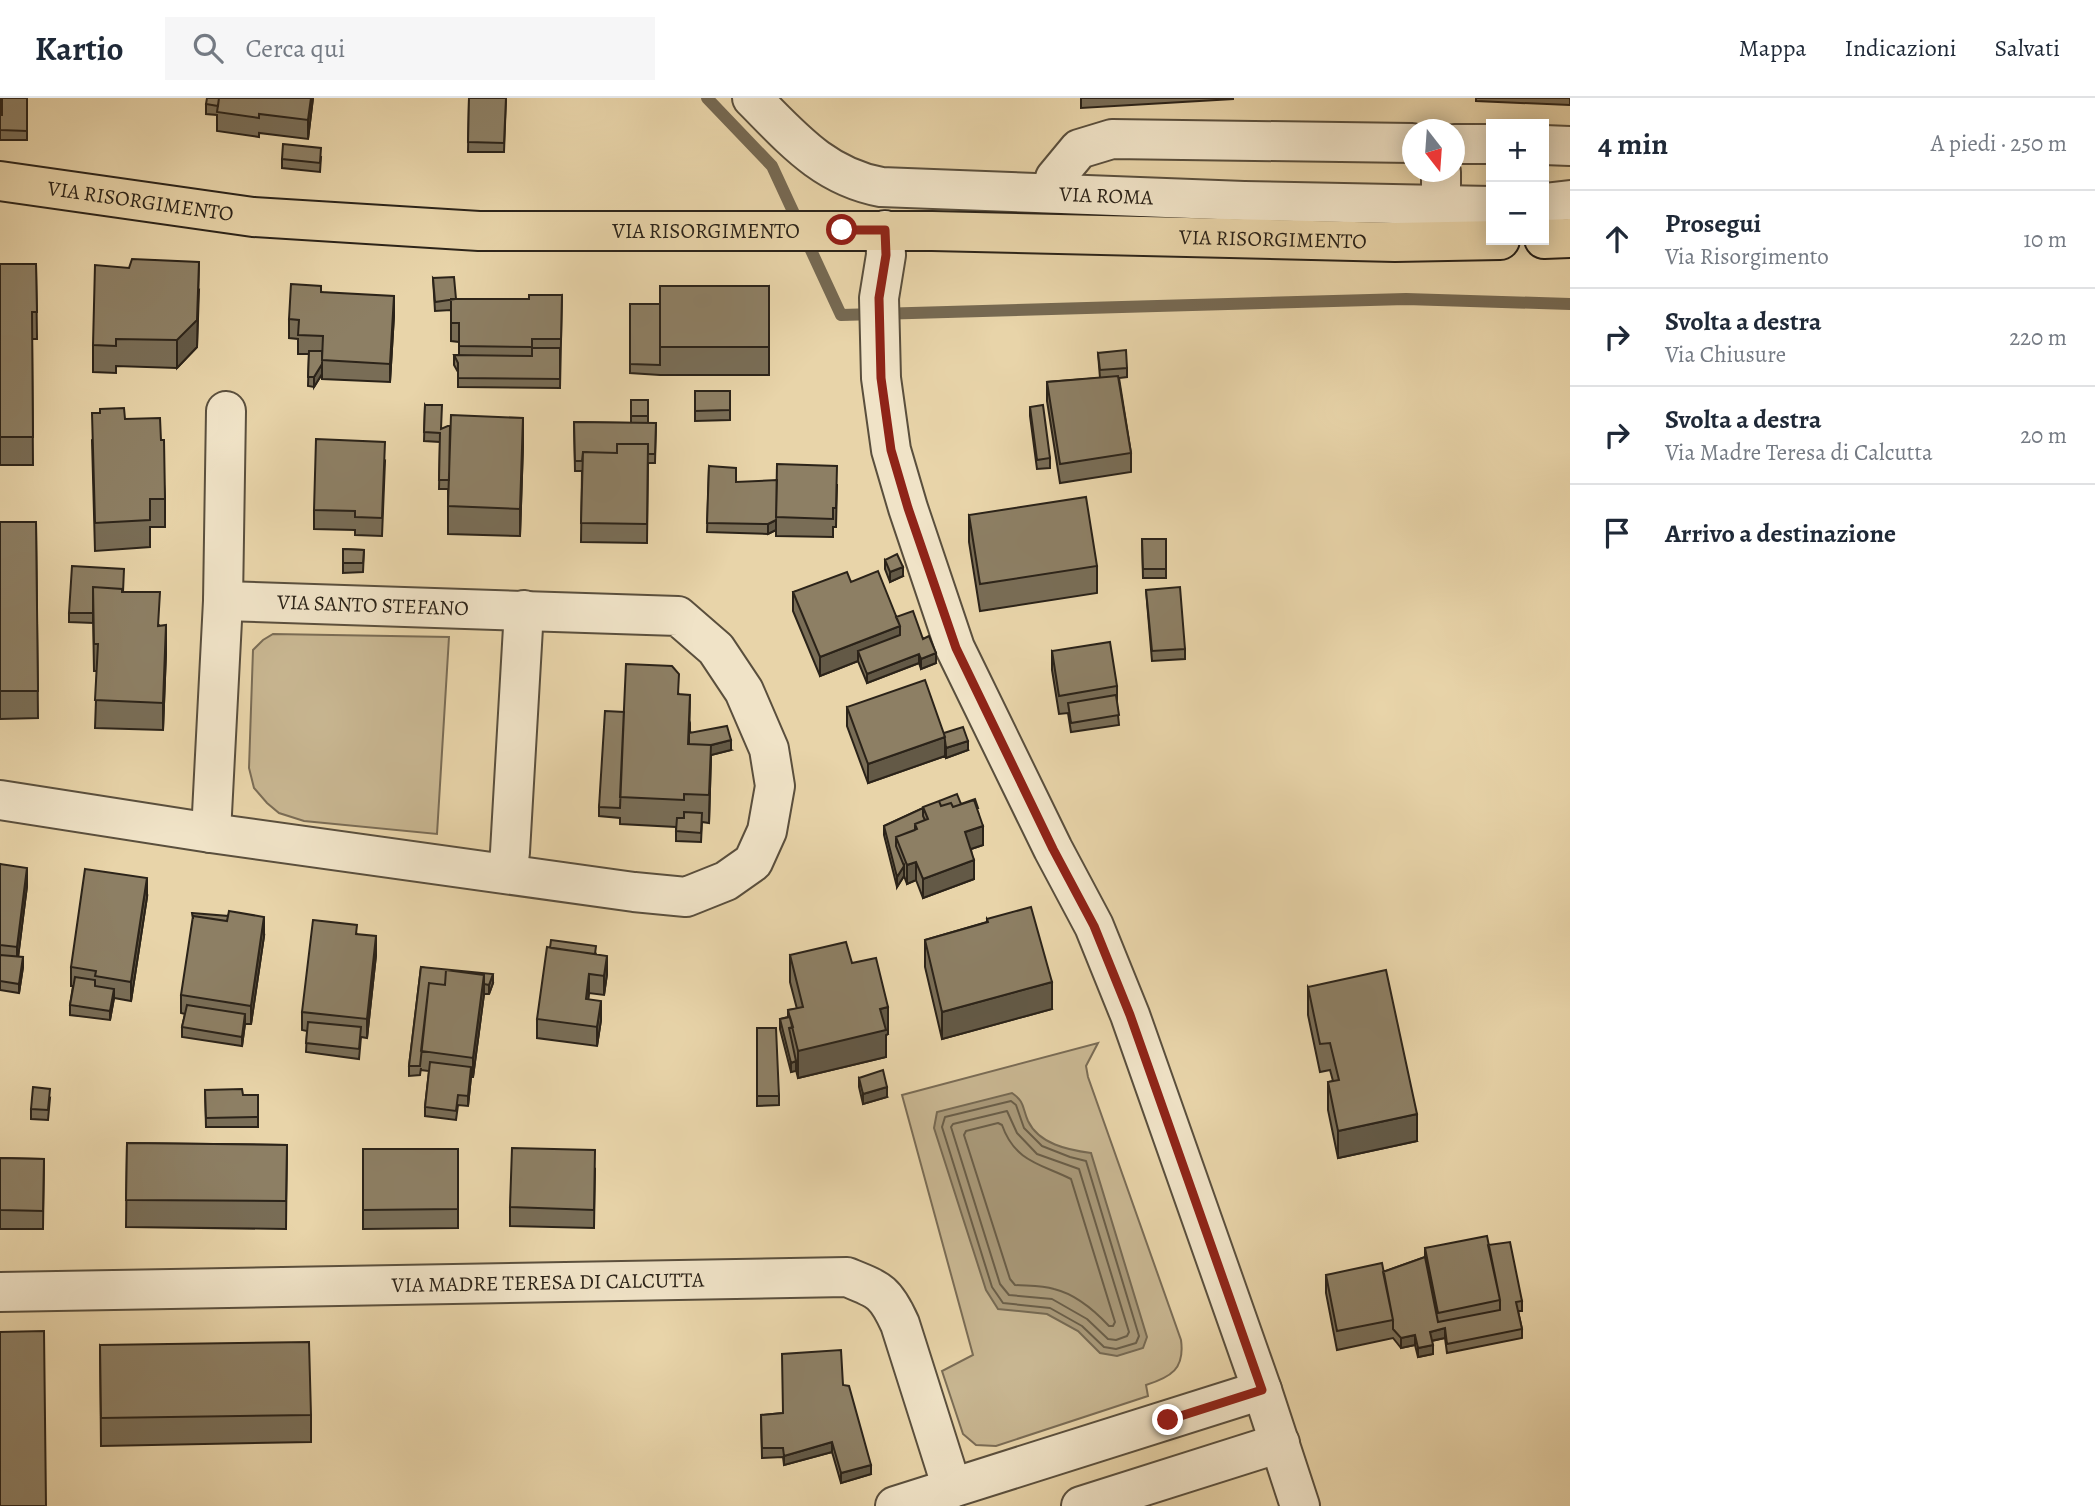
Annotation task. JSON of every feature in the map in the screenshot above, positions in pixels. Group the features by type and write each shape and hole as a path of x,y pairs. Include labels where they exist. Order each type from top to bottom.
{"main road":[{"name":"VIA RISORGIMENTO","path":"0,181 253,217 480,231 885,230 1395,243 1486,240"},
{"path":"1549,239 1570,238"}],"street":[{"name":"VIA ROMA","path":"752,98 817,160 860,183 881,187 1244,201 1441,189 1486,204"},
{"path":"1054,193 1055,178 1079,149 1112,139 1402,143"},
{"path":"1244,201 1246,141"},
{"path":"1465,144 1486,145"},
{"path":"1549,145 1570,146"},
{"path":"1549,203 1570,201"},
{"path":"885,230 886,255 879,298 881,378 887,433 908,508 956,648 1053,849 1094,926 1130,1015 1300,1506"},
{"path":"211,833 223,601 226,411"},
{"name":"VIA SANTO STEFANO","path":"0,800 211,833 686,897 726,881 753,862 767,831 775,786 769,749 744,691 716,649 678,616 223,601"},
{"path":"507,873 524,610"},
{"name":"VIA MADRE TERESA DI CALCUTTA","path":"0,1292 847,1277 876,1288 890,1302 900,1324 952,1489"},
{"path":"895,1506 1262,1390"},
{"path":"1081,1506 1280,1443"}],"shaded area":[{"path":"273,634 449,637 437,834 304,821 279,813 254,788 249,768 253,650"},
{"path":"1098,1043 1086,1066 1088,1077 1181,1340 1181,1358 1169,1375 1146,1385 1148,1396 996,1446 976,1445 963,1434 942,1371 973,1355 902,1095"}],"water":[{"path":"1012,1093 1021,1102 1028,1121 1039,1135 1064,1148 1091,1153 1147,1337 1143,1348 1117,1356 1100,1353 1078,1331 1047,1314 998,1309 986,1290 934,1128 937,1112"}],"building":[{"path":"2,98 27,98 27,131 0,130"},
{"path":"207,98 219,98 218,106 206,104"},
{"path":"219,98 311,98 308,120 259,114 259,118 217,112"},
{"path":"469,98 506,98 504,143 468,142"},
{"path":"283,144 321,148 320,163 282,159"},
{"path":"132,259 199,262 197,320 177,340 116,339 116,346 93,345 95,265 129,268"},
{"path":"0,264 36,264 37,312 32,312 33,437 0,437"},
{"path":"454,277 456,299 435,302 433,278"},
{"path":"291,284 321,286 321,292 394,296 390,364 322,360 323,336 298,335 299,320 289,319"},
{"path":"660,286 769,286 769,347 660,347"},
{"path":"529,295 562,295 561,339 532,339 532,347 459,346 459,323 451,323 451,299 529,299"},
{"path":"630,304 660,304 660,365 630,364"},
{"path":"532,348 560,348 560,379 458,378 458,363 454,355 532,356"},
{"path":"1126,350 1127,368 1100,370 1098,353"},
{"path":"309,351 322,351 322,364 314,377 308,377"},
{"path":"1118,376 1131,453 1060,464 1047,382"},
{"path":"695,391 730,391 730,410 695,411"},
{"path":"631,400 648,400 648,416 631,416"},
{"path":"425,405 442,405 441,429 450,425 449,480 439,480 440,433 424,432"},
{"path":"1043,405 1050,458 1037,460 1030,407"},
{"path":"124,408 125,419 160,418 161,440 164,440 165,499 150,499 150,520 95,523 92,413 100,413 100,409"},
{"path":"451,415 523,418 520,509 448,506"},
{"path":"574,422 656,423 655,454 648,454 648,444 617,444 617,453 583,452 582,461 575,461"},
{"path":"316,439 385,442 382,518 355,517 355,511 314,510"},
{"path":"617,444 648,444 647,524 581,523 583,452 617,453"},
{"path":"777,464 837,466 836,508 833,508 833,519 776,517"},
{"path":"709,466 736,468 736,482 777,480 776,520 768,524 707,523"},
{"path":"1086,497 1097,566 980,584 969,515"},
{"path":"0,522 36,522 38,691 0,691"},
{"path":"1142,539 1166,539 1166,569 1143,569"},
{"path":"343,549 364,550 363,563 343,563"},
{"path":"897,554 903,567 890,572 885,560"},
{"path":"72,566 124,569 123,592 122,589 93,587 93,613 69,613"},
{"path":"878,571 900,626 820,657 793,592 847,572 851,582"},
{"path":"93,587 122,589 122,592 160,592 158,626 166,625 163,703 95,700 98,644 94,644"},
{"path":"1180,587 1185,649 1152,651 1146,590"},
{"path":"913,611 923,639 929,636 936,653 921,659 919,654 867,674 858,651 900,635 896,617"},
{"path":"1110,642 1117,686 1059,696 1052,651"},
{"path":"626,664 672,666 679,674 678,694 690,695 688,744 711,745 709,795 684,794 684,800 620,797"},
{"path":"925,680 945,737 868,764 847,707"},
{"path":"1116,695 1119,715 1071,723 1068,703"},
{"path":"605,711 624,712 620,808 599,807"},
{"path":"727,726 731,740 711,745 689,744 689,733"},
{"path":"963,727 968,741 946,748 944,733"},
{"path":"957,794 961,804 975,799 978,808 974,800 953,807 951,803 941,806 939,801"},
{"path":"974,800 983,826 965,832 974,860 923,879 916,862 907,865 896,837 917,829 915,824 928,819 923,807 939,801 941,806 951,803 953,807"},
{"path":"923,808 925,820 915,824 915,830 896,837 896,846 904,866 897,877 884,826"},
{"path":"684,812 702,813 701,833 676,831 677,818 684,818"},
{"path":"0,864 27,868 17,947 0,945"},
{"path":"85,869 147,878 131,982 95,976 96,971 71,967"},
{"path":"1031,907 1052,982 942,1012 925,940"},
{"path":"229,911 264,917 251,1006 181,995 193,916 227,921"},
{"path":"192,913 228,916 227,921 193,916 193,919"},
{"path":"313,920 357,925 356,934 376,936 367,1019 302,1012"},
{"path":"551,940 596,946 595,954 550,948"},
{"path":"846,942 852,963 876,958 888,1007 880,1009 886,1030 798,1051 788,1010 803,1007 790,955"},
{"path":"547,947 607,956 604,976 589,974 586,999 601,1001 597,1027 537,1019"},
{"path":"0,955 23,957 19,984 0,981"},
{"path":"421,967 493,974 489,985 484,984 484,975 446,970 445,985 429,983 420,1066 409,1066"},
{"path":"446,970 484,975 473,1058 421,1051 429,983 445,985"},
{"path":"1386,970 1417,1114 1338,1131 1328,1082 1339,1080 1330,1043 1320,1044 1308,987"},
{"path":"75,977 95,980 95,986 114,989 110,1011 70,1005"},
{"path":"187,1005 245,1014 242,1037 182,1027"},
{"path":"790,1017 793,1027 789,1028 796,1061 791,1063 780,1019"},
{"path":"308,1022 361,1027 359,1049 306,1043"},
{"path":"757,1028 776,1028 779,1096 757,1096"},
{"path":"430,1062 471,1067 468,1096 458,1095 456,1111 425,1107"},
{"path":"883,1070 887,1087 863,1094 859,1078"},
{"path":"33,1087 50,1089 48,1110 31,1109"},
{"path":"242,1089 243,1095 258,1095 258,1117 206,1118 205,1090"},
{"path":"127,1143 287,1145 286,1201 126,1200"},
{"path":"512,1148 595,1150 594,1210 510,1207"},
{"path":"363,1149 458,1149 458,1209 363,1210"},
{"path":"0,1158 44,1159 43,1211 0,1210"},
{"path":"1487,1236 1500,1300 1438,1313 1425,1248"},
{"path":"1510,1242 1522,1301 1516,1302 1522,1329 1447,1344 1445,1328 1430,1332 1433,1345 1418,1348 1415,1335 1401,1338 1393,1329 1383,1272 1425,1257 1438,1322 1500,1310 1488,1245"},
{"path":"1382,1263 1393,1320 1337,1331 1326,1275"},
{"path":"44,1331 46,1506 0,1506 0,1332"},
{"path":"309,1342 311,1415 101,1418 100,1345"},
{"path":"841,1350 843,1385 849,1386 871,1465 841,1473 832,1442 784,1456 783,1448 762,1448 761,1415 783,1413 782,1354"}],"waterway":[{"path":"707,98 772,166 841,315 1406,299 1570,304"}],"route":[{"path":"842,230 885,230 886,255 879,298 881,378 887,433 931,579 956,648 989,719 1094,926 1130,1015 1262,1390 1168,1420"}]}
